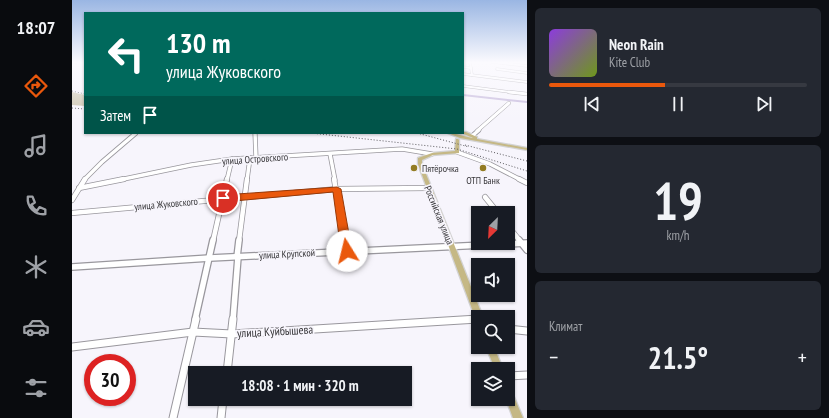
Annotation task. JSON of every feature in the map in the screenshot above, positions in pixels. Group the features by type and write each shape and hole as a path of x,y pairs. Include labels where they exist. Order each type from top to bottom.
{"main road":[{"path":"457,140 466,137 464,133 493,143"},
{"path":"451,134 463,138 527,149"},
{"path":"432,154 457,152 457,140 451,134"},
{"name":"Российская улица","path":"432,154 420,159 420,164 475,310"},
{"path":"513,406 518,418"}],"street":[{"path":"464,86 527,94"},
{"path":"472,136 508,103"},
{"path":"72,200 83,181 102,162 135,134"},
{"path":"255,134 256,158"},
{"name":"улица Островского","path":"79,188 191,165 232,159 402,149 432,154"},
{"path":"457,152 490,164 527,183"},
{"path":"330,154 347,251"},
{"path":"228,366 232,334 237,257 250,158"},
{"path":"173,418 232,159"},
{"name":"улица Жуковского","path":"72,213 223,198 337,189 428,188"},
{"path":"485,197 492,206"},
{"path":"515,233 524,243 527,250"},
{"name":"улица Крупской","path":"72,267 210,258 524,243"},
{"name":"улица Куйбышева","path":"72,347 193,332 232,334 471,318"},
{"path":"515,329 527,330"},
{"path":"515,376 527,375"},
{"path":"221,418 222,406"}],"shaded area":[{"path":"72,92 84,95 84,106 72,105"}],"waterway":[{"path":"464,95 527,102"}],"railway":[{"path":"72,91 84,94"},
{"path":"72,108 84,109"},
{"path":"320,134 457,149 527,171"},
{"path":"421,134 469,147"},
{"path":"465,145 527,161"}],"place":[{"name":"Пятёрочка","path":"414,168"},
{"name":"ОТП Банк","path":"483,168"}],"route":[{"path":"223,198 337,189 347,251"}]}
